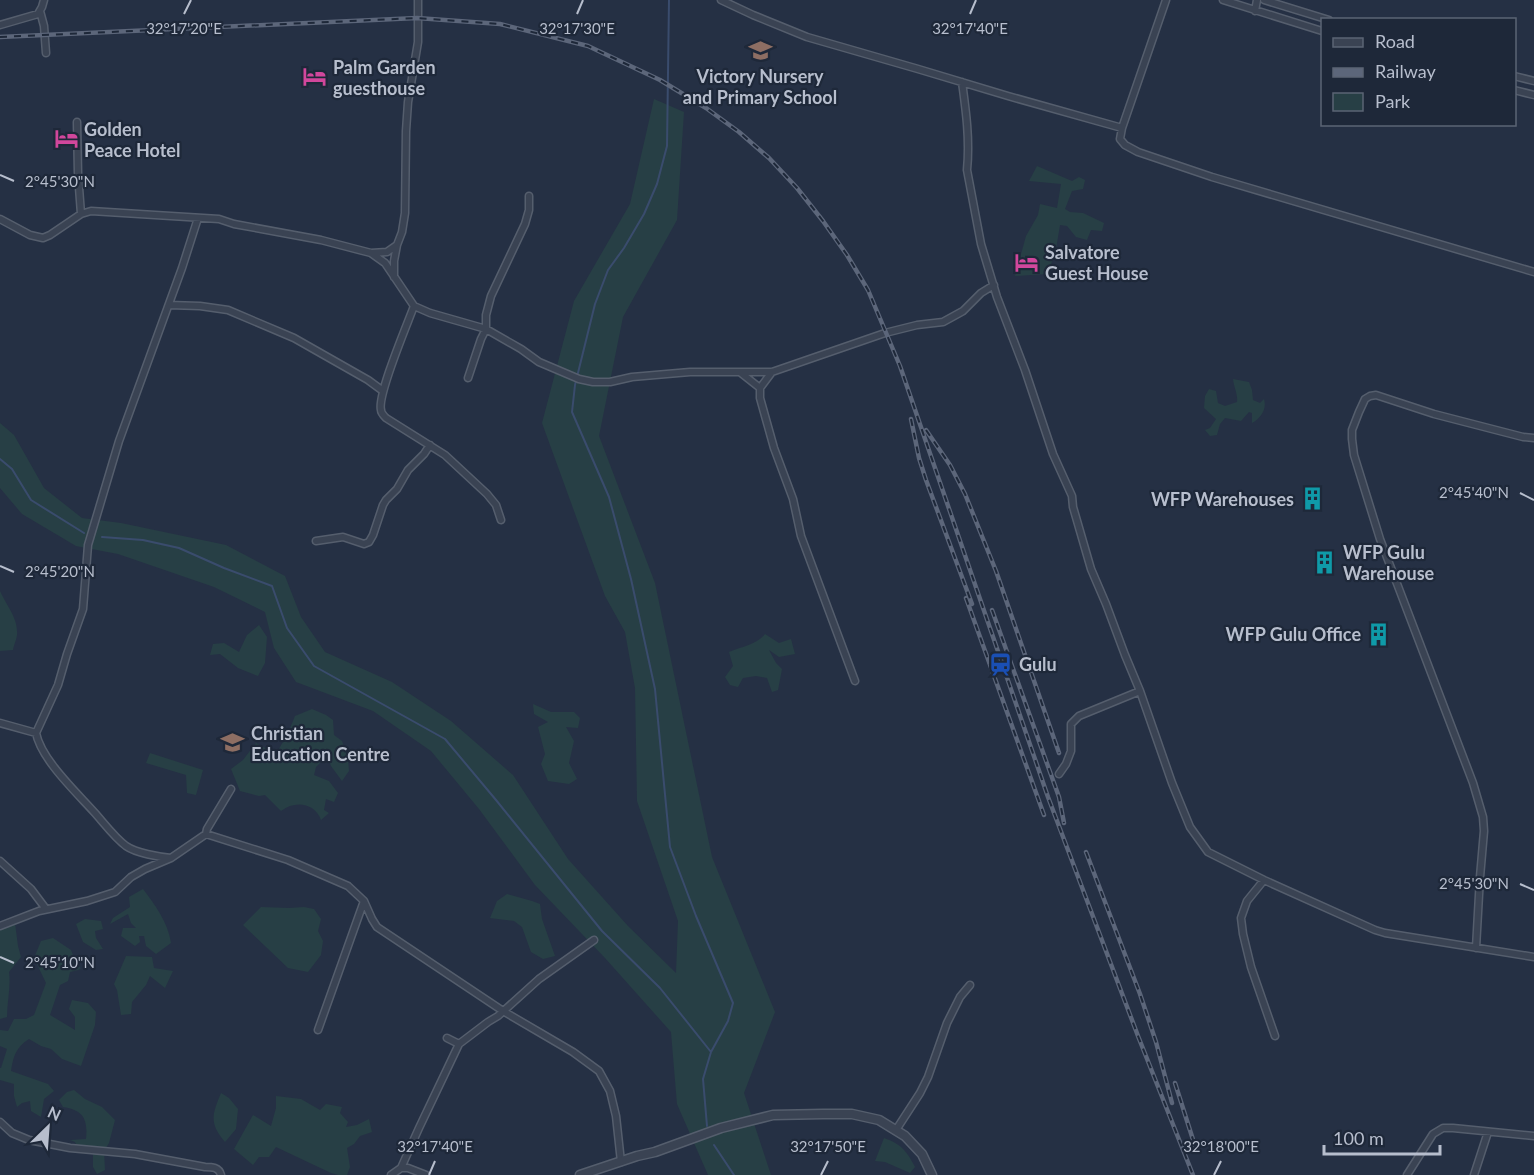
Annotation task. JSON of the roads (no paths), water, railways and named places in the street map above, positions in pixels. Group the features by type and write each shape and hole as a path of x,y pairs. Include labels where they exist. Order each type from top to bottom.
{"street":[{"path":"0,25 33,16 40,11 44,0"},
{"path":"394,277 394,261 405,213 406,131 418,42 418,0"},
{"path":"721,0 807,37 1122,128"},
{"path":"1166,0 1122,128 1121,142 1138,152 1212,177 1534,272"},
{"path":"1223,0 1321,30"},
{"path":"1255,11 1257,0"},
{"path":"1264,0 1322,18"},
{"path":"40,11 44,26 46,53"},
{"path":"1516,75 1534,81"},
{"path":"962,82 967,117 967,170 981,244 1053,454 1072,496 1073,507 1091,569 1140,691 1172,783 1196,837 1208,852 1264,880 1385,933 1534,957"},
{"path":"1516,90 1534,95"},
{"path":"77,122 81,214"},
{"path":"468,378 486,329 486,315 491,296 525,224 529,210 529,196"},
{"path":"0,219 30,235 43,238 81,214 91,211 219,219 371,253 387,252 397,244"},
{"path":"171,858 126,846 69,785 42,748 36,733 58,685 83,609 88,545 127,417 169,305 198,218"},
{"path":"371,253 385,263 414,306 486,329 501,336 539,362 579,379 593,382 690,372 772,372 885,333 943,322 963,311 981,293 994,285"},
{"path":"169,305 228,310 294,338 383,391"},
{"path":"414,306 383,391 380,408 386,418 445,455 487,494 496,505 501,520"},
{"path":"772,372 760,388 760,398 774,448 793,499 801,537 855,681"},
{"path":"741,373 760,388"},
{"path":"1476,948 1484,831 1479,800 1380,539 1354,456 1352,430 1365,399 1376,395 1434,414 1534,438"},
{"path":"316,541 343,537 364,544 369,542 386,500 430,445"},
{"path":"1059,774 1071,751 1071,724 1079,716 1140,691"},
{"path":"0,723 36,733"},
{"path":"0,926 46,909 87,901 115,892 131,877 171,858 206,834 231,789"},
{"path":"206,834 288,860 348,886 364,901 377,927 503,1011 573,1052 600,1071 610,1091 616,1116 621,1162"},
{"path":"0,861 31,889 46,909"},
{"path":"1264,880 1246,901 1241,918 1251,967 1275,1036"},
{"path":"318,1030 364,901"},
{"path":"391,1175 401,1168 459,1044 503,1011 539,979 594,940"},
{"path":"896,1130 921,1093 947,1023 960,998 970,985"},
{"path":"447,1038 459,1044"},
{"path":"580,1175 655,1152 721,1128 772,1115 852,1114 879,1120 905,1136 922,1154 932,1175"},
{"path":"0,1122 12,1133 29,1140 70,1148 135,1154 213,1167 221,1175"},
{"path":"1407,1175 1433,1134 1443,1128 1534,1136"},
{"path":"1474,1175 1488,1132"},
{"path":"401,1168 408,1168 426,1175"}],"waterway":[{"path":"669,0 667,146 657,184 644,214 608,270 595,304 575,385 572,412 609,497 631,579 655,689 670,847 733,1003 728,1021 711,1052 703,1079 707,1126"},
{"path":"0,459 12,469 31,500 84,533"},
{"path":"102,537 143,540 179,548 272,586 287,628 314,666 445,739 602,931 660,988 711,1052"},
{"path":"714,1145 734,1175"}],"railway":[{"path":"0,37 417,18 500,24 588,46 660,80 706,108 769,158 797,188 847,255 868,290 900,366 1048,797 1193,1175"},
{"path":"911,419 926,480 972,604"},
{"path":"926,430 950,465 965,494 996,571 1059,753"},
{"path":"966,598 1044,815"},
{"path":"992,610 1059,797 1064,823"},
{"path":"1086,852 1140,994 1156,1042 1172,1103"},
{"path":"1175,1083 1195,1146"}],"place":[{"name":"Victory Nursery and Primary School","path":"760,50"},
{"name":"Palm Garden guesthouse","path":"315,77"},
{"name":"Golden Peace Hotel","path":"66,139"},
{"name":"Salvatore Guest House","path":"1027,262"},
{"name":"WFP Warehouses","path":"1312,499"},
{"name":"WFP Gulu Warehouse","path":"1325,562"},
{"name":"WFP Gulu Office","path":"1379,634"},
{"name":"Gulu","path":"1001,664"},
{"name":"Christian Education Centre","path":"233,743"}]}
